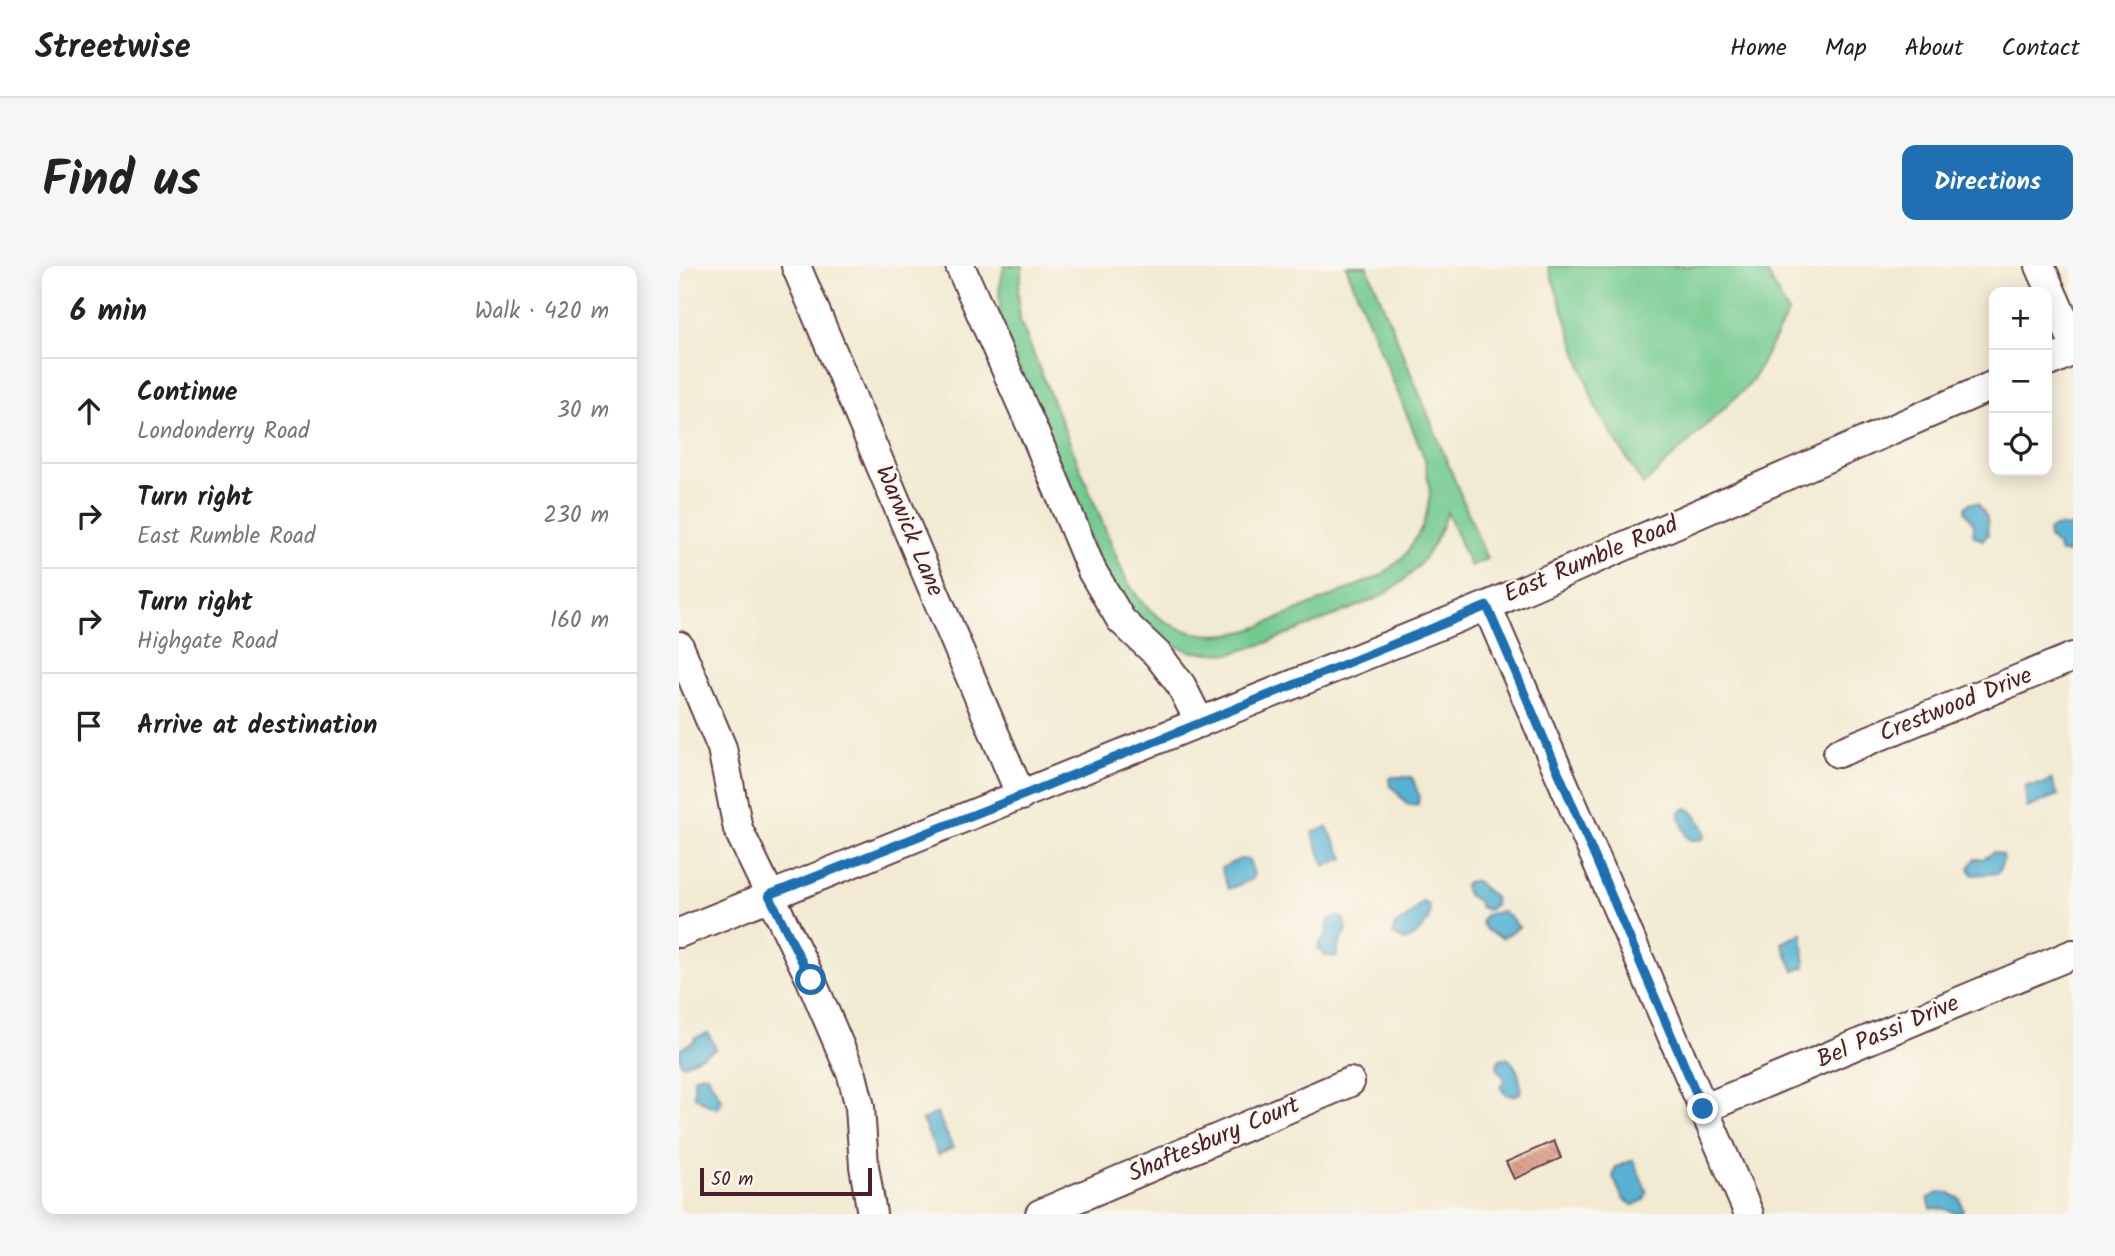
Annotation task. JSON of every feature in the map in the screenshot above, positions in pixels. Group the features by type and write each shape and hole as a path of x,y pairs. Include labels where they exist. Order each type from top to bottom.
{"street":[{"name":"Warwick Lane","path":"796,266 1021,796"},
{"path":"960,266 1092,571 1121,620 1158,655 1181,685 1200,723"},
{"path":"2040,266 2073,341"},
{"path":"2052,361 2073,351"},
{"name":"East Rumble Road","path":"679,933 1487,606 1989,388"},
{"path":"1487,606 1749,1214"},
{"path":"679,646 722,748 738,829 811,980 852,1075 860,1107 863,1166 872,1214"},
{"name":"Crestwood Drive","path":"1838,753 2073,657"},
{"name":"Bel Passi Drive","path":"1703,1109 2073,954"},
{"name":"Shaftesbury Court","path":"1041,1214 1350,1082"}],"green space":[{"path":"1004,266 1023,266 1018,290 1020,321 1124,575 1148,608 1163,620 1179,628 1216,635 1256,628 1382,575 1406,554 1422,527 1430,493 1425,459 1346,266 1367,266 1487,559 1470,566 1447,512 1436,540 1411,574 1375,599 1266,643 1230,654 1192,652 1157,639 1115,599 1002,328 999,291"},
{"path":"1548,266 1764,266 1788,313 1751,383 1643,485 1595,406"}],"water":[{"path":"1970,503 1978,503 1987,517 1988,535 1982,540 1973,535 1974,525 1965,511"},
{"path":"2073,526 2073,547 2066,553 2060,553 2049,538 2048,531 2055,527"},
{"path":"1389,779 1413,779 1419,796 1418,804 1408,805 1390,785"},
{"path":"2051,779 2058,795 2027,808 2025,786 2043,784"},
{"path":"1687,808 1697,816 1703,829 1705,837 1700,840 1690,840 1686,836 1679,813"},
{"path":"1327,827 1344,858 1325,866 1312,833"},
{"path":"1994,852 2002,854 2004,858 1998,873 1973,875 1969,868 1975,859 1983,859"},
{"path":"1240,859 1249,860 1254,874 1251,880 1228,889 1221,868"},
{"path":"1475,881 1494,897 1495,904 1488,910 1480,907 1478,901 1467,895 1464,886"},
{"path":"1422,902 1428,904 1430,910 1420,931 1405,941 1393,935 1394,926 1409,916"},
{"path":"1501,911 1519,927 1503,938 1487,931 1481,922 1485,915"},
{"path":"1340,916 1344,919 1347,931 1340,942 1336,957 1325,955 1319,951 1318,946 1326,936 1329,920"},
{"path":"1802,933 1805,967 1794,971 1782,943"},
{"path":"708,1033 716,1049 683,1065 679,1049 695,1041 694,1038"},
{"path":"1506,1058 1516,1068 1519,1078 1520,1093 1513,1096 1505,1094 1500,1086 1505,1079 1497,1064 1500,1059"},
{"path":"707,1075 722,1100 718,1108 694,1096 694,1077"},
{"path":"937,1113 953,1148 938,1155 922,1120"},
{"path":"1633,1160 1647,1192 1644,1200 1633,1205 1623,1199 1613,1177 1616,1167"},
{"path":"1941,1192 1960,1199 1963,1211 1957,1214 1945,1209 1931,1208 1928,1198"}],"building":[{"path":"1554,1141 1561,1158 1514,1179 1506,1162"}],"route":[{"path":"811,980 769,895 1021,796 1487,606 1703,1109"}]}
